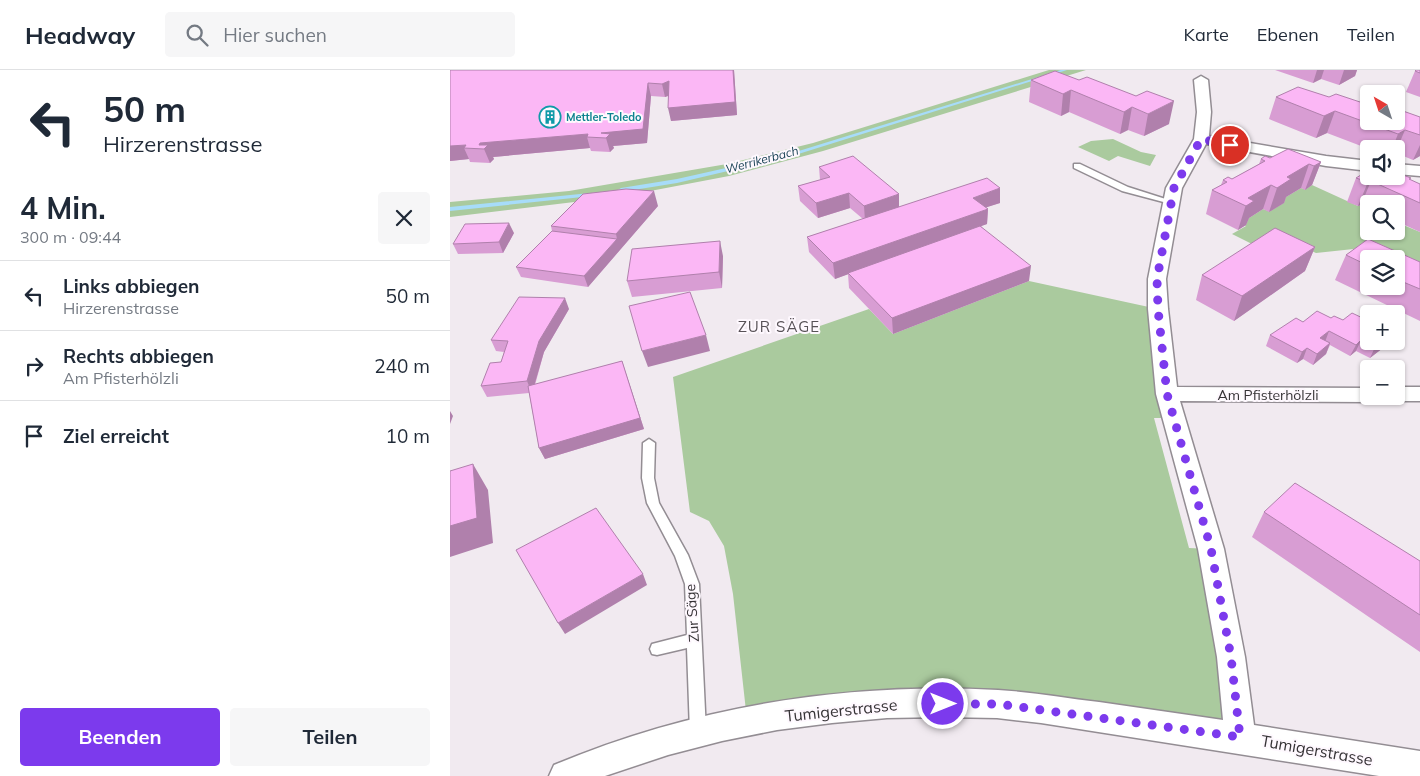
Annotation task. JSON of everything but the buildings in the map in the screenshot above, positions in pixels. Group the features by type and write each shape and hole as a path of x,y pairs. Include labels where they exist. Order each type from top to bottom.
{"street":[{"path":"1201,80 1204,112 1201,139 1174,188 1157,279 1158,309 1167,394 1211,549 1231,657 1240,737"},
{"path":"1201,139 1326,161 1360,165"},
{"path":"1405,169 1420,171"},
{"name":"Am Pfisterhölzli","path":"1167,394 1360,394"},
{"path":"1405,394 1420,394"},
{"name":"Tumigerstrasse","path":"565,776 594,764 698,732 747,720 870,704 988,704 1240,737 1420,767"}],"lane":[{"path":"1077,166 1125,189 1171,202"},
{"name":"Zur Säge","path":"649,443 648,478 653,503 681,555 692,584 698,732"},
{"path":"657,649 694,640"}],"green space":[{"path":"1049,70 1086,70 823,151 729,176 624,196 450,217 450,202 569,191 727,164 813,143"},
{"path":"1113,139 1141,152 1156,155 1150,166 1118,156 1109,161 1078,147 1091,141"},
{"path":"1312,185 1360,205 1360,240 1405,240 1405,226 1420,232 1420,285 1405,269 1405,250 1369,250 1363,248 1316,253 1298,245 1256,246 1232,234 1246,226 1241,223 1263,209 1269,211 1283,203 1279,201 1301,188 1305,189"},
{"path":"1029,281 1158,309 1173,418 1154,418 1189,548 1211,549 1240,737 997,704 747,720 733,594 724,546 709,521 690,512 673,377 869,309 893,334"}],"waterway":[{"name":"Werrikerbach","path":"621,190 677,181 790,155 1065,70"},
{"name":"Werrikerbach","path":"450,209 590,195"}],"place":[{"name":"Mettler-Toledo","path":"550,117"}],"district":[{"name":"ZUR SÄGE","path":"779,327"}],"route":[{"path":"943,704 998,704 1240,737 1231,657 1211,549 1167,394 1158,309 1157,279 1174,188 1201,139 1230,145"}]}
